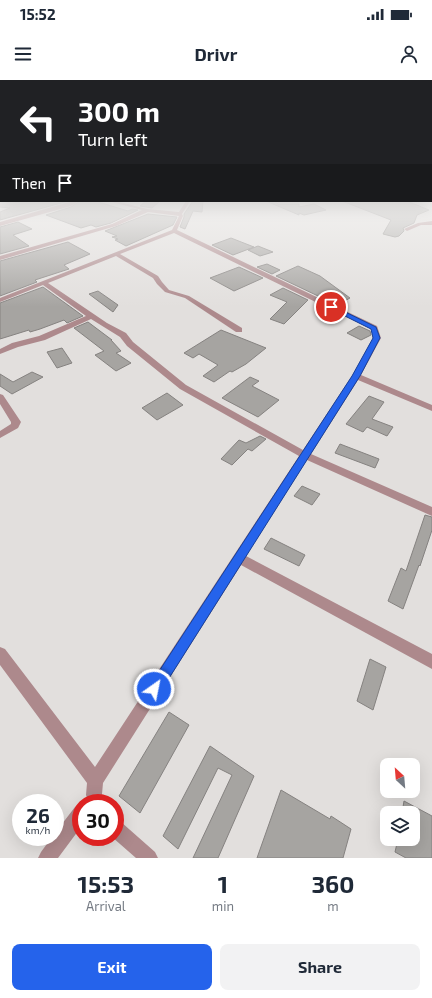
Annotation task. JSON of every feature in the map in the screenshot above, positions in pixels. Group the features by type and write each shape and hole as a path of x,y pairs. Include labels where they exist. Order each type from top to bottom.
{"street":[{"path":"0,258 82,234"},
{"path":"0,300 166,234"},
{"path":"95,794 238,558 356,376 377,338 374,328 181,234"},
{"path":"116,254 156,278 167,290 187,297 239,330"},
{"path":"44,283 91,316 123,335 130,344 183,387 305,455 432,512"},
{"path":"0,352 15,345 42,338 91,316"},
{"path":"356,376 432,408"},
{"path":"0,397 16,422 15,426 0,435"},
{"path":"238,558 432,662"},
{"path":"0,654 93,794"},
{"path":"47,858 72,825"},
{"path":"124,836 149,858"}],"building":[{"path":"0,234 15,234 13,235 29,246 0,254"},
{"path":"113,234 152,234 126,246 115,240 118,239 112,237 117,236"},
{"path":"384,234 401,234 395,237"},
{"path":"231,238 254,247 233,255 212,245"},
{"path":"68,242 90,254 64,265 69,269 35,280 37,282 0,296 0,261"},
{"path":"258,246 273,252 260,256 248,250"},
{"path":"267,264 280,270 272,274 257,267"},
{"path":"298,266 320,276 350,298 337,305 276,276"},
{"path":"239,267 263,278 234,291 210,278"},
{"path":"43,287 83,316 67,323 64,320 30,332 29,330 0,339 0,303"},
{"path":"283,288 308,300 284,324 270,319 287,302 270,295"},
{"path":"98,291 118,305 113,312 89,294"},
{"path":"88,322 112,340 121,351 116,353 131,363 116,371 95,355 104,351 74,328"},
{"path":"359,326 370,331 371,335 361,340 347,333"},
{"path":"221,330 266,348 246,364 232,372 230,371 214,382 203,376 218,365 199,354 193,358 184,353"},
{"path":"62,348 72,363 57,368 47,352"},
{"path":"32,372 43,377 12,394 0,386 0,374 13,382"},
{"path":"250,377 259,381 252,386 279,400 258,417 222,398"},
{"path":"167,393 183,405 157,420 142,408"},
{"path":"369,396 384,402 372,419 393,427 387,436 367,427 363,432 346,424"},
{"path":"260,436 266,439 252,451 248,449 232,465 221,459 239,440 246,443"},
{"path":"340,444 379,459 375,468 335,453"},
{"path":"302,486 320,494 312,505 294,496"},
{"path":"425,515 432,517 432,530 403,609 388,601 401,568 406,571"},
{"path":"271,538 305,555 299,566 264,549"},
{"path":"370,659 386,667 373,710 357,701"},
{"path":"169,712 189,725 140,813 124,800 124,794 120,794"},
{"path":"210,746 254,776 218,858 193,858 232,775 218,768 178,849 163,836"},
{"path":"281,790 330,819 331,816 351,829 343,858 257,858"},
{"path":"404,801 413,806 403,806"},
{"path":"420,810 432,816 432,858 406,858 395,852 396,846 420,846"}],"route":[{"path":"154,689 356,376 377,338 374,328 331,307"}]}
